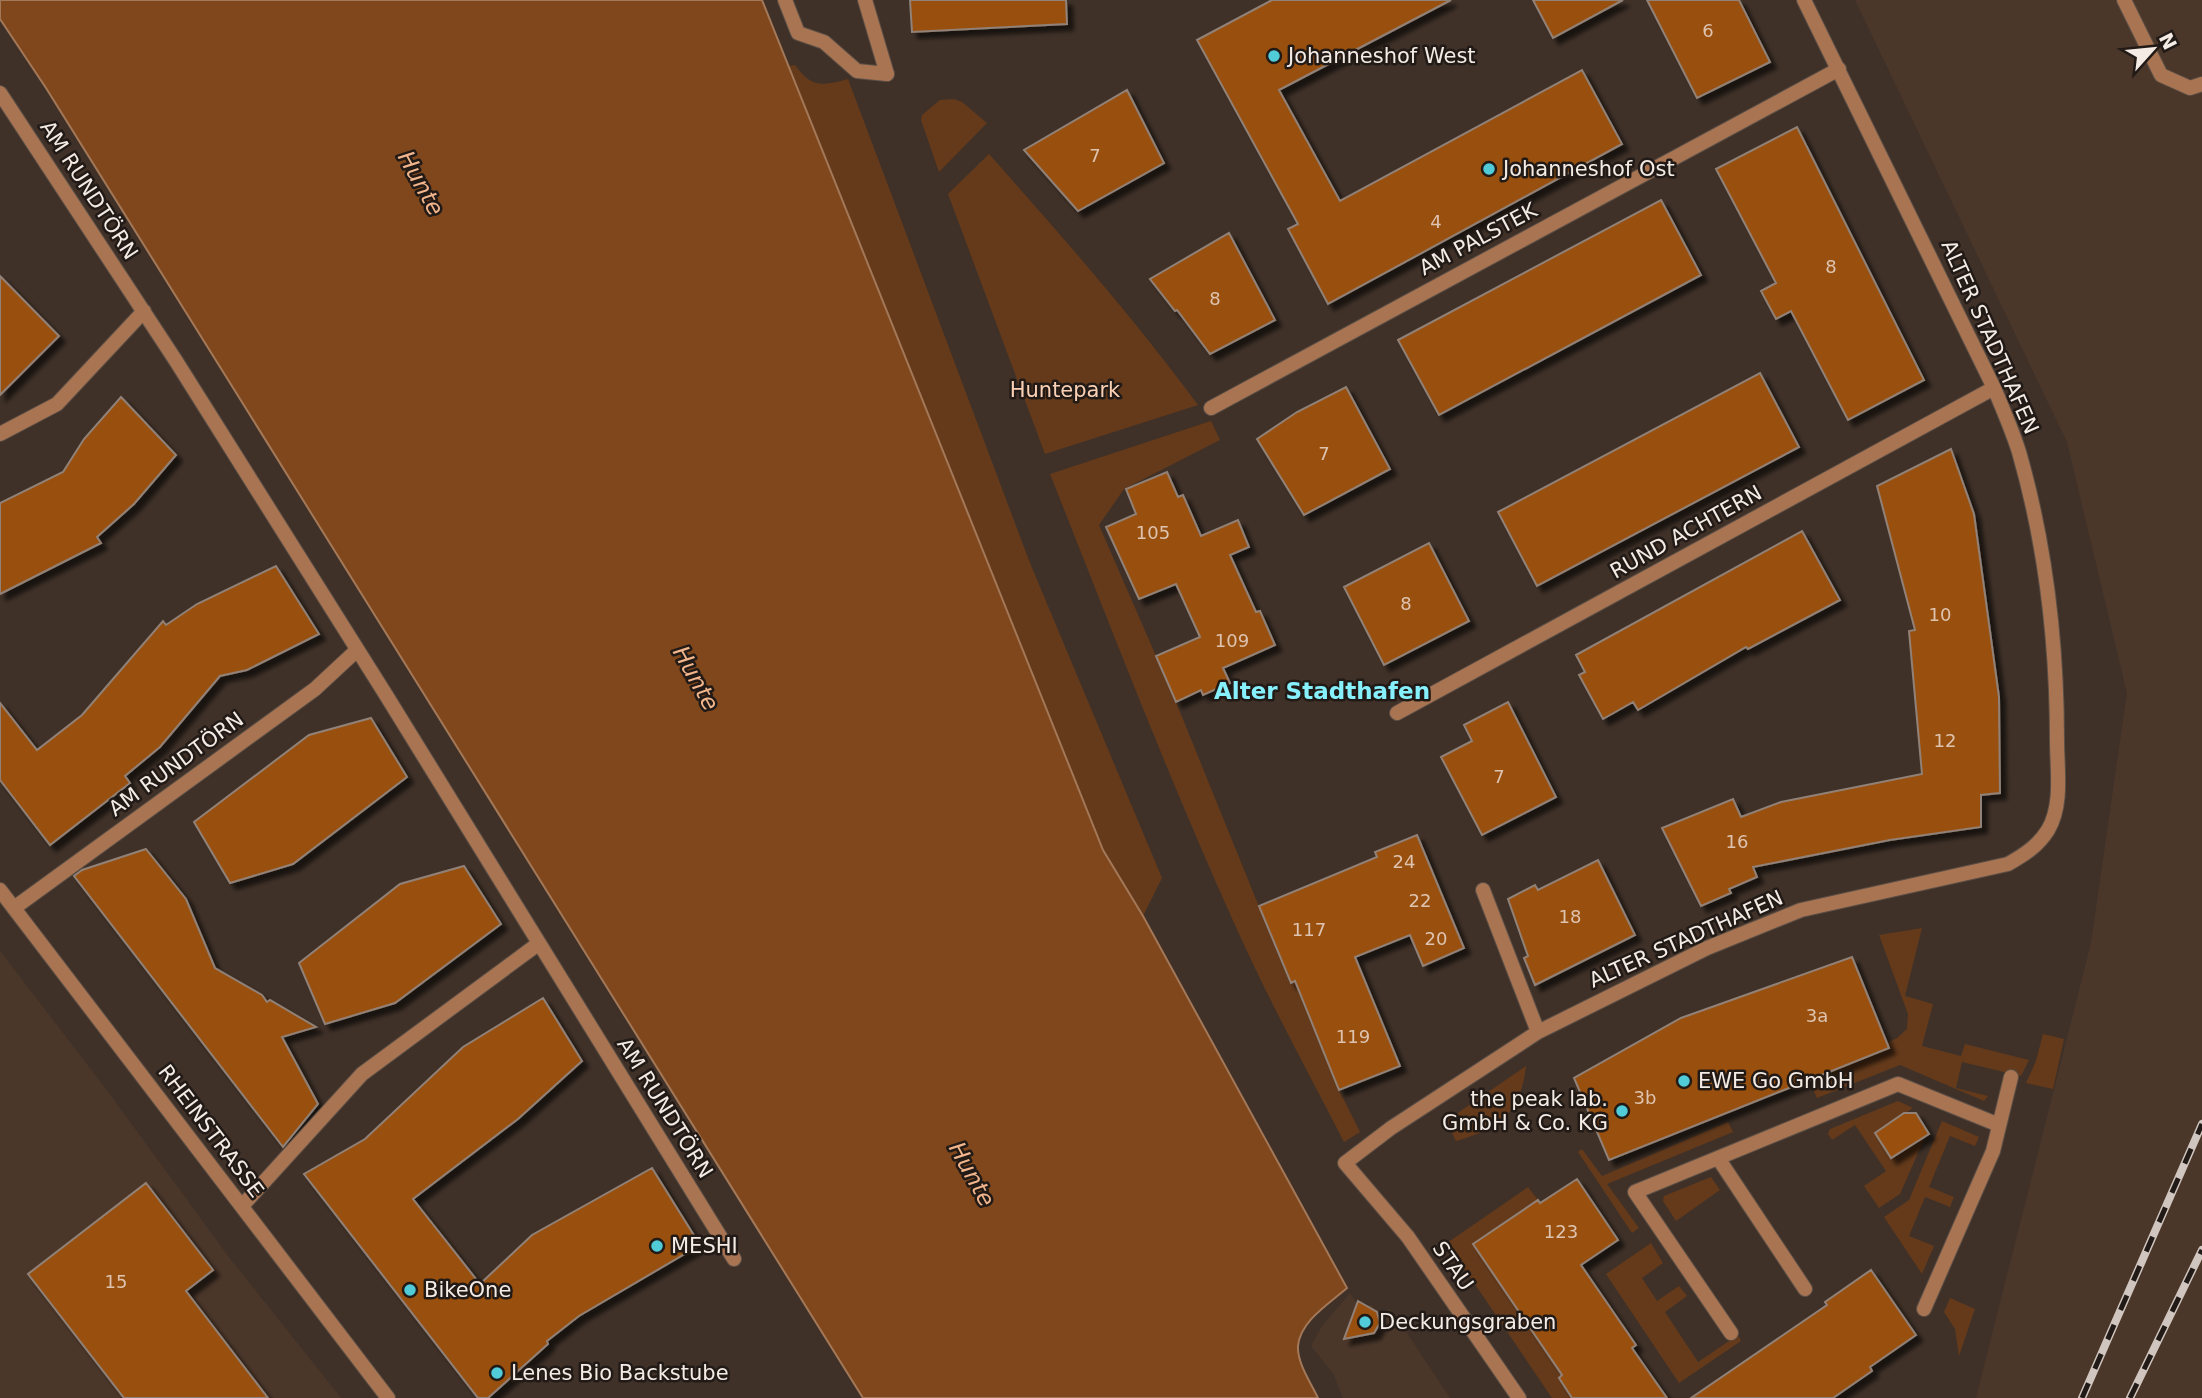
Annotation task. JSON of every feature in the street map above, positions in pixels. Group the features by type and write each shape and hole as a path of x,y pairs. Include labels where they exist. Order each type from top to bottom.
{"street":[{"path":"785,0 799,33 824,42 857,71 887,74 865,0"},
{"name":"ALTER STADTHAFEN","path":"1345,1163 1391,1128 1538,1032 1707,948 1801,910 2008,864 2031,851 2049,828 2058,797 2057,673 2045,572 2035,517 2018,451 1994,388 1804,0"},
{"path":"2124,0 2161,75 2190,88 2202,84"},
{"name":"AM PALSTEK","path":"1211,408 1839,69"},
{"name":"AM RUNDTÖRN","path":"0,93 144,311 734,1259"},
{"path":"0,434 57,404 144,311"},
{"name":"RUND ACHTERN","path":"1397,713 1994,388"},
{"name":"AM RUNDTÖRN","path":"14,908 315,689 357,650"},
{"name":"RHEINSTRASSE","path":"0,890 388,1398"},
{"path":"1483,890 1538,1032"},
{"path":"242,1206 362,1074 538,944"},
{"path":"1924,1309 1993,1152 2011,1077"},
{"path":"1731,1333 1635,1192 1898,1084 1999,1125"},
{"path":"1718,1158 1805,1289"},
{"name":"STAU","path":"1345,1163 1408,1237 1519,1398"}],"shaded area":[{"path":"1855,0 2202,0 2202,1398 1976,1398 2091,943 2127,693 2067,442"},
{"path":"0,951 106,1089 228,1256 341,1398 0,1398"},
{"path":"1350,1293 1358,1305 1371,1305 1380,1313 1389,1309 1393,1312 1450,1398 1343,1398 1333,1373 1311,1346 1322,1326"}],"green space":[{"path":"795,65 806,78 818,83 848,79 1030,563 1162,878 1143,916 1103,850 789,66"},
{"path":"954,99 962,102 987,123 939,172 921,120 922,115 940,100"},
{"name":"Huntepark","path":"989,154 1123,309 1198,405 1045,454 948,194"},
{"path":"1211,421 1220,440 1124,489 1099,525 1176,702 1290,983 1295,982 1339,1090 1360,1132 1344,1142 1261,980 1210,869 1050,474"},
{"path":"1922,928 1905,996 1933,1004 1922,1046 1961,1056 1965,1044 2029,1060 2021,1076 1962,1062 1956,1088 1988,1096 1984,1101 1900,1065 1817,1098 1809,1080 1888,1048 1887,1043 1907,1029 1908,1014 1879,935"},
{"path":"2043,1034 2064,1039 2053,1089 2026,1083 2036,1061"},
{"path":"1526,1066 1519,1096 1505,1117 1484,1131 1456,1141 1446,1121"},
{"path":"1898,1101 1913,1108 1875,1133 1891,1158 1926,1135 1900,1194 1879,1208 1864,1186 1886,1171 1855,1125 1832,1140 1828,1134 1830,1129"},
{"path":"1942,1121 1979,1137 1975,1146 1950,1136 1929,1187 1954,1197 1950,1207 1925,1197 1909,1236 1934,1246 1922,1274 1884,1217 1909,1200"},
{"path":"1728,1122 1733,1132 1607,1184 1639,1228 1632,1233 1578,1152 1582,1149 1602,1176"},
{"path":"1711,1177 1720,1190 1676,1221 1663,1201 1664,1196"},
{"path":"1528,1187 1538,1200 1473,1244 1562,1375 1559,1378 1572,1398 1552,1398 1447,1243"},
{"path":"1651,1243 1663,1263 1642,1278 1657,1301 1679,1286 1687,1296 1665,1312 1698,1362 1738,1335 1741,1341 1679,1383 1606,1274"},
{"path":"1950,1298 1975,1309 1959,1356 1955,1329 1944,1312"}],"water":[{"name":"Hunte","path":"0,0 762,0 1103,850 1143,916 1347,1288 1317,1313 1300,1337 1300,1359 1318,1398 863,1398 46,88 0,19"}],"building":[{"path":"910,0 1066,0 1067,24 912,32"},
{"path":"1272,0 1451,0 1279,90 1340,201 1582,70 1622,144 1328,304 1288,229 1298,224 1197,40"},
{"path":"1533,0 1623,0 1553,38"},
{"path":"1647,0 1739,0 1770,62 1697,98"},
{"path":"1127,90 1164,163 1078,211 1024,150"},
{"path":"1797,127 1924,380 1848,420 1791,311 1776,319 1761,291 1776,283 1716,169"},
{"path":"1661,200 1701,275 1439,415 1398,340"},
{"path":"1229,233 1275,320 1210,354 1150,279"},
{"path":"0,276 59,336 0,395"},
{"path":"1760,373 1799,447 1537,586 1498,512"},
{"path":"1346,387 1390,469 1304,515 1257,439 1297,412"},
{"path":"121,397 176,455 134,504 97,537 101,543 0,594 0,503 63,472 84,439"},
{"path":"1951,449 1974,514 1999,697 2000,793 1981,795 1981,827 1890,840 1753,867 1757,877 1729,889 1731,893 1701,906 1662,828 1733,799 1741,817 1781,802 1922,774 1909,631 1915,630 1877,486"},
{"path":"1167,472 1178,497 1183,495 1201,536 1238,520 1249,547 1230,555 1256,612 1260,611 1275,645 1223,668 1230,683 1203,695 1201,690 1176,702 1156,656 1200,637 1176,584 1139,599 1106,527 1136,514 1126,489"},
{"path":"1802,531 1840,600 1748,649 1746,647 1638,710 1633,702 1603,719 1579,675 1585,672 1576,655"},
{"path":"1429,543 1469,621 1384,665 1344,587"},
{"path":"276,566 319,634 247,670 220,676 160,747 125,776 130,783 50,845 0,780 0,703 37,750 82,715 163,621 166,625 197,604"},
{"path":"1508,702 1556,797 1482,835 1441,757 1472,741 1464,725"},
{"path":"371,718 407,777 293,864 230,883 194,822 309,735"},
{"path":"1417,835 1464,948 1423,966 1410,935 1355,957 1400,1066 1339,1090 1295,981 1291,983 1259,906 1377,857 1375,852"},
{"path":"146,849 186,899 215,968 262,995 267,1002 270,1000 316,1027 282,1037 318,1104 283,1147 74,876 82,870"},
{"path":"1598,860 1635,935 1535,985 1524,958 1528,956 1508,899 1535,885 1538,890"},
{"path":"464,866 501,924 395,1003 325,1024 299,963 400,884"},
{"path":"1852,957 1889,1048 1609,1160 1574,1078 1681,1018"},
{"path":"543,998 582,1061 518,1119 413,1199 480,1284 532,1235 652,1168 700,1245 579,1316 547,1341 548,1344 488,1398 478,1398 304,1174 365,1139 463,1047"},
{"path":"1904,1113 1916,1113 1929,1134 1891,1158 1875,1133"},
{"path":"1577,1179 1618,1240 1581,1265 1636,1345 1632,1348 1667,1398 1572,1398 1559,1378 1562,1375 1473,1244 1538,1200 1540,1203"},
{"path":"146,1183 213,1270 186,1291 268,1398 124,1398 28,1274"},
{"path":"1871,1270 1916,1335 1870,1367 1872,1371 1833,1398 1691,1398 1827,1305 1825,1302"},
{"name":"Deckungsgraben","path":"1358,1301 1377,1312 1380,1323 1374,1333 1344,1339"}],"railway":[{"path":"2082,1398 2202,1124"},
{"path":"2130,1398 2202,1250"}],"place":[{"name":"Johanneshof West","path":"1274,56"},
{"name":"Johanneshof Ost","path":"1489,169"},
{"name":"EWE Go GmbH","path":"1684,1081"},
{"name":"the peak lab. GmbH & Co. KG","path":"1622,1111"},
{"name":"MESHI","path":"657,1246"},
{"name":"BikeOne","path":"410,1290"},
{"name":"Deckungsgraben","path":"1365,1322"},
{"name":"Lenes Bio Backstube","path":"497,1373"}],"district":[{"name":"Alter Stadthafen","path":"1322,691"}]}
